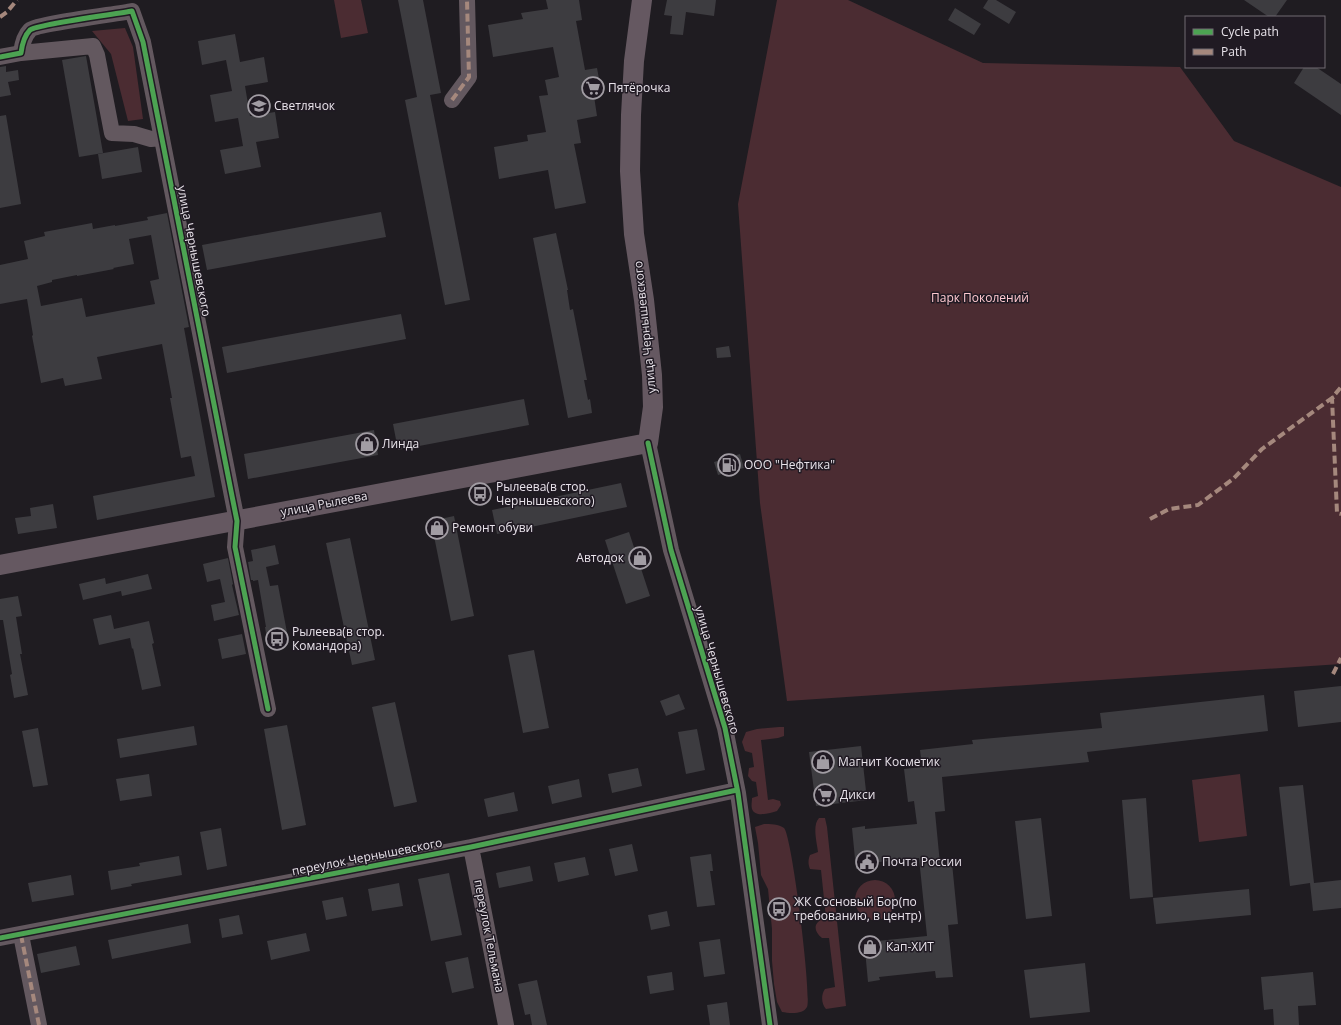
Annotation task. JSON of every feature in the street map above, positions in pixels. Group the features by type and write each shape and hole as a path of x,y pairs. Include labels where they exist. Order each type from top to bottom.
{"main road":[{"name":"улица Чернышевского","path":"642,0 634,61 630,115 630,170 634,234 644,300 652,375 653,407 648,443"},
{"name":"улица Рылеева","path":"0,565 648,443"}],"street":[{"path":"452,100 469,77 467,0"},
{"name":"улица Чернышевского","path":"21,53 24,39 31,29 132,11 143,42 232,496 236,521 235,547 268,709"},
{"path":"0,57 21,53 93,46 97,55 112,133 134,134 151,140 162,138"},
{"name":"улица Чернышевского","path":"648,443 671,550 725,728 737,790 770,1025"},
{"name":"переулок Чернышевского","path":"0,938 471,847 737,790"},
{"name":"переулок Тельмана","path":"471,847 506,1025"},
{"path":"21,935 39,1025"}],"green space":[{"path":"334,0 361,0 368,33 341,38"},
{"name":"Парк Поколений","path":"777,0 848,0 983,63 1180,67 1234,141 1341,187 1341,664 787,701 760,503 738,204"},
{"path":"125,28 133,47 143,119 128,121 111,54 92,31"},
{"path":"784,727 784,736 761,740 768,800 773,799 780,801 781,805 777,811 759,814 754,812 752,809 752,798 758,796 756,782 752,781 748,776 749,768 754,767 752,753 745,751 742,742 746,732 757,729"},
{"path":"1240,774 1247,836 1199,842 1192,780"},
{"path":"819,818 825,818 827,827 846,1006 826,1009 822,1002 824,991 825,989 835,987 829,938 822,938 816,929 819,921 826,918 821,870 810,869 808,862 810,855 818,852 815,829"},
{"path":"764,824 777,825 784,828 792,858 804,948 808,997 807,1007 805,1010 799,1012 782,1012 777,1002 772,961 772,929 768,889 761,875 755,827"},
{"path":"871,880 879,880 886,883 892,889 895,900 892,911 886,917 879,920 871,920 864,917 858,911 855,904 855,896 858,889 864,883"}],"building":[{"path":"398,0 423,0 441,93 430,95 470,300 445,305 405,100 417,97"},
{"path":"546,0 579,0 582,20 576,21 585,70 597,68 602,95 594,96 597,116 577,120 581,143 574,144 586,203 555,209 548,170 499,179 494,147 528,141 527,135 546,132 539,96 548,95 545,80 559,77 553,47 493,57 488,25 523,19 521,13 548,9"},
{"path":"667,0 716,0 714,16 686,12 683,35 670,34 672,16 664,15"},
{"path":"988,0 996,0 1016,12 1009,24 983,8"},
{"path":"1244,0 1287,0 1276,16 1268,16"},
{"path":"955,8 981,24 974,35 948,20"},
{"path":"235,34 240,62 264,57 268,82 245,86 250,116 275,112 279,138 256,142 261,167 225,174 220,150 243,146 238,118 215,122 210,95 232,91 226,60 202,65 198,41"},
{"path":"86,56 103,153 79,157 62,60"},
{"path":"6,66 6,72 18,70 19,80 8,82 11,95 0,97 0,67"},
{"path":"1303,68 1317,68 1341,84 1341,115 1294,83"},
{"path":"6,115 21,204 0,208 0,116"},
{"path":"138,147 142,172 102,179 98,154"},
{"path":"381,212 386,237 207,270 202,245"},
{"path":"167,213 189,327 184,328 215,497 97,520 93,496 195,476 191,456 181,458 162,344 97,357 102,379 65,386 63,378 41,383 27,299 0,304 0,265 28,259 24,241 45,236 44,232 92,223 93,229 115,226 148,220 147,217","holes":["151,235 159,279 150,281 155,304 86,317 82,298 41,306 37,286 52,282 52,280 134,264 129,239"]},
{"path":"556,233 568,290 570,310 573,309 587,380 584,380 588,400 590,399 592,413 568,418 533,238"},
{"path":"401,314 406,339 227,373 222,347"},
{"path":"729,346 731,357 717,358 716,348"},
{"path":"524,399 529,425 398,450 393,424"},
{"path":"374,430 378,455 248,479 244,454"},
{"name":"ООО \"Нефтика\"","path":"740,454 744,468 718,475 714,462"},
{"path":"621,483 627,507 497,534 492,510"},
{"path":"53,504 57,528 18,534 15,518 31,516 30,508"},
{"path":"454,516 474,616 451,621 431,521"},
{"path":"629,532 650,596 626,604 605,540"},
{"path":"350,538 375,660 352,665 326,543"},
{"path":"275,545 279,564 266,567 270,586 278,585 289,643 268,646 258,580 251,580 248,562 253,561 251,550"},
{"path":"228,558 239,615 214,621 211,605 225,602 220,579 207,582 203,564"},
{"path":"148,574 152,589 122,596 121,591 83,600 79,584 105,578 106,584"},
{"path":"18,596 22,616 16,617 22,654 20,654 28,695 14,698 10,675 12,674 3,620 0,620 0,599"},
{"path":"111,615 114,629 149,621 154,643 152,644 161,686 142,690 130,638 99,645 93,619"},
{"path":"242,634 246,654 222,659 218,639"},
{"path":"534,650 549,728 523,733 508,655"},
{"path":"1341,686 1341,722 1298,727 1294,691"},
{"path":"679,694 685,709 666,716 660,701"},
{"path":"1264,695 1268,731 1087,752 1089,762 942,777 945,811 935,812 940,864 952,863 958,924 948,925 953,977 936,978 935,971 879,977 880,980 868,982 864,939 876,938 877,941 927,936 919,858 869,863 869,868 856,869 852,828 865,826 865,829 917,824 914,801 908,802 904,769 922,767 920,750 973,744 972,740 1102,728 1100,713"},
{"path":"395,702 417,802 394,807 372,707"},
{"path":"287,725 306,825 282,830 264,729"},
{"path":"194,726 197,745 120,758 117,739"},
{"path":"38,728 48,785 33,787 22,731"},
{"path":"697,729 705,770 686,774 678,732"},
{"path":"861,746 867,800 816,806 809,752"},
{"path":"638,768 642,786 612,793 608,774"},
{"path":"149,774 152,796 120,801 116,779"},
{"path":"579,779 582,797 552,804 548,786"},
{"path":"1303,785 1314,883 1341,880 1341,908 1313,911 1310,883 1290,886 1279,787"},
{"path":"514,792 518,811 488,817 484,799"},
{"path":"1146,798 1153,897 1130,899 1122,800"},
{"path":"1041,818 1052,916 1026,919 1015,821"},
{"path":"221,828 227,866 207,870 200,832"},
{"path":"632,844 638,871 615,876 609,849"},
{"path":"711,854 713,871 710,871 715,905 697,907 690,857"},
{"path":"179,856 182,875 131,884 132,886 111,890 108,871 140,866 139,863"},
{"path":"585,857 589,875 558,882 554,863"},
{"path":"530,866 533,881 499,888 496,873"},
{"path":"449,873 462,935 431,941 418,879"},
{"path":"71,875 74,895 32,902 28,883"},
{"path":"399,883 403,906 372,911 368,889"},
{"path":"1249,889 1251,915 1156,924 1153,898"},
{"path":"343,897 347,916 326,920 322,901"},
{"path":"667,911 670,926 651,930 648,915"},
{"path":"239,915 243,934 222,938 219,919"},
{"path":"188,924 191,943 112,959 108,940"},
{"path":"306,933 310,951 271,960 267,941"},
{"path":"720,939 725,974 704,977 699,942"},
{"path":"76,946 80,965 41,973 37,954"},
{"path":"468,957 474,988 452,993 445,962"},
{"path":"1085,963 1090,1012 1030,1018 1024,970"},
{"path":"672,972 674,990 650,994 647,976"},
{"path":"1313,972 1316,1005 1298,1006 1299,1025 1274,1025 1273,1009 1264,1010 1261,977"},
{"path":"537,980 547,1025 532,1025 530,1014 525,1015 518,984"},
{"path":"727,1002 730,1025 710,1025 707,1005"}],"marked path":[{"path":"0,17 7,12 17,0"},
{"path":"452,100 469,77 467,0"},
{"path":"1150,519 1169,509 1198,505 1233,479 1262,449 1332,398 1341,387"},
{"path":"1334,397 1332,398 1337,513 1341,514"},
{"path":"1333,674 1341,658"},
{"path":"21,935 39,1025"}],"cycle path":[{"path":"0,57 21,53 26,35 30,30 61,22 132,11 143,42 237,521 235,547 268,709"},
{"path":"648,443 671,550 725,728 738,793 770,1025"},
{"path":"0,938 471,847 737,790"}],"place":[{"name":"Пятёрочка","path":"593,88"},
{"name":"Светлячок","path":"259,106"},
{"name":"Линда","path":"367,444"},
{"name":"ООО \"Нефтика\"","path":"729,465"},
{"name":"Рылеева(в стор. Чернышевского)","path":"480,494"},
{"name":"Ремонт обуви","path":"437,528"},
{"name":"Автодок","path":"640,558"},
{"name":"Рылеева(в стор. Командора)","path":"277,639"},
{"name":"Магнит Косметик","path":"823,762"},
{"name":"Дикси","path":"825,795"},
{"name":"Почта России","path":"867,862"},
{"name":"ЖК Сосновый Бор(по требованию, в центр)","path":"779,909"},
{"name":"Кап-ХИТ","path":"870,947"}]}
